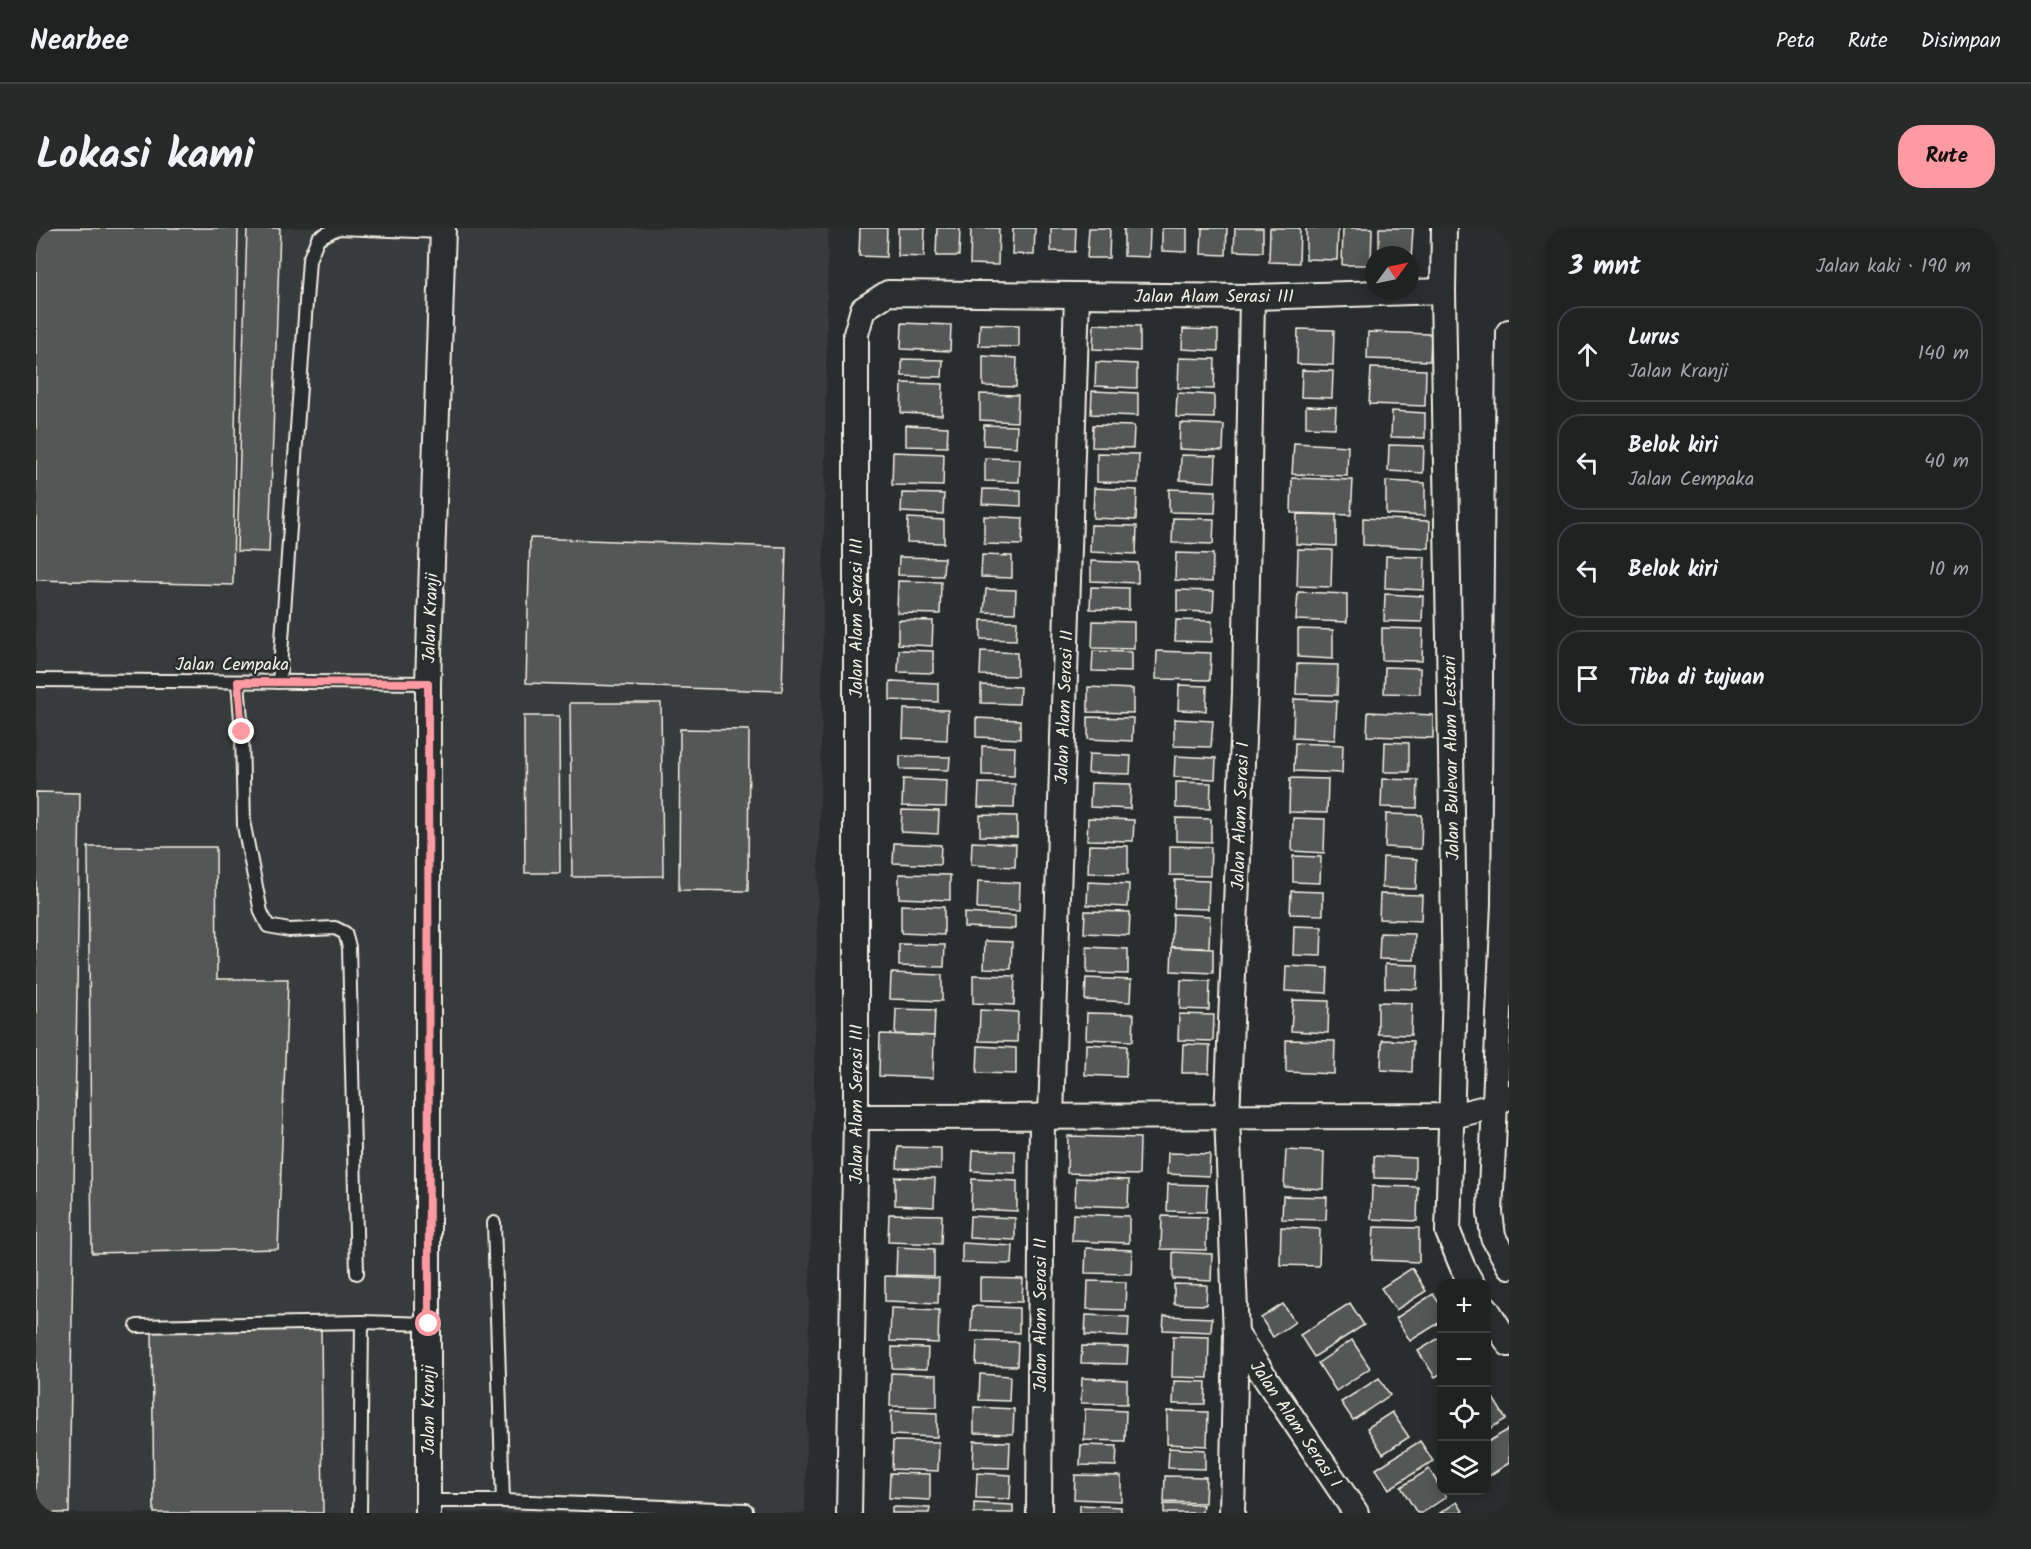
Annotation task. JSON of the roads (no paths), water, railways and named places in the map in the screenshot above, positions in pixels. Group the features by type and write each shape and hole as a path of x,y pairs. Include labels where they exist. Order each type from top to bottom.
{"street":[{"name":"Jalan Bulevar Alam Lestari","path":"1444,228 1443,291 1455,987 1447,1207 1448,1232 1469,1279"},
{"name":"Jalan Kranji","path":"428,1507 428,683 443,230"},
{"name":"Jalan Alam Serasi III","path":"849,1513 856,1117 856,334 863,309 888,293 1252,297 1443,291"},
{"name":"Jalan Alam Serasi II","path":"1039,1513 1046,1117 1077,296"},
{"name":"Jalan Alam Serasi I","path":"1232,1513 1236,1334 1227,1116 1245,692 1252,297"},
{"path":"1509,332 1506,908 1501,1101 1490,1212 1493,1237 1509,1266"},
{"path":"856,1117 1452,1116 1501,1101"},
{"path":"1491,1316 1509,1344"},
{"name":"Jalan Alam Serasi I","path":"1236,1334 1356,1513"}],"lane":[{"path":"279,682 309,260 318,238 338,228 443,230"},
{"name":"Jalan Cempaka","path":"36,680 428,683"},
{"path":"238,682 242,732 244,826 261,912 268,927 289,930 335,928 345,933 349,948 357,1273"},
{"path":"494,1223 503,1501"},
{"path":"136,1326 362,1322 429,1324"},
{"path":"360,1513 362,1322"},
{"path":"428,1507 503,1501 746,1510"}]}
